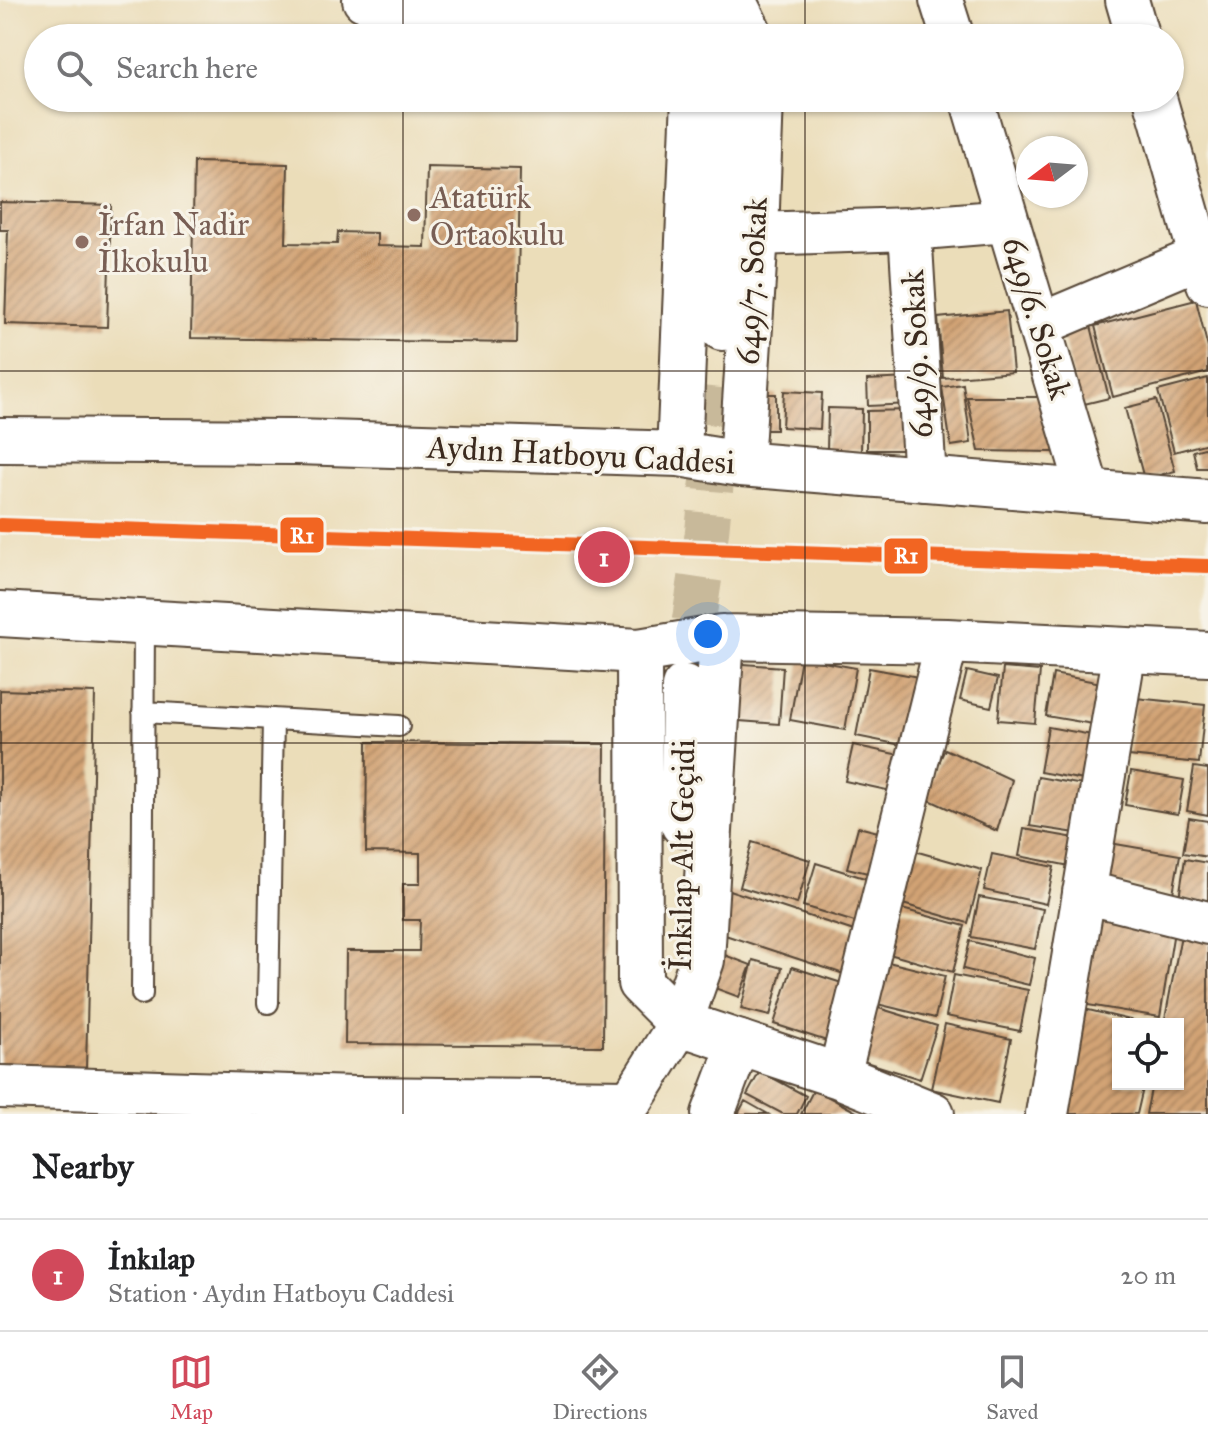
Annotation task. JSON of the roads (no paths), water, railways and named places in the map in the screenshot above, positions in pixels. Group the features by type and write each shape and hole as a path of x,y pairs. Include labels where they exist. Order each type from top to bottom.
{"street":[{"path":"364,0 717,15"},
{"path":"941,0 949,24"},
{"path":"1127,0 1134,24"},
{"name":"649/7. Sokak","path":"679,454 693,112"},
{"path":"721,388 727,112"},
{"name":"649/7. Sokak","path":"741,464 760,112"},
{"name":"649/6. Sokak","path":"975,112 1089,493"},
{"path":"1159,112 1206,267"},
{"path":"756,234 910,229 1007,221"},
{"name":"649/9. Sokak","path":"910,229 925,480"},
{"path":"1039,325 1191,261 1206,267"},
{"name":"Aydın Hatboyu Caddesi","path":"0,440 296,442 679,454 741,464 1208,502"},
{"path":"0,614 639,651 722,637 947,641 1208,654"},
{"path":"0,1087 94,1102 355,1098 631,1101 680,1023 702,960 722,637"},
{"path":"839,1076 947,641"},
{"path":"1047,1114 1125,650"},
{"path":"639,651 640,983 680,1023 839,1076 932,1114"},
{"name":"İnkılap Alt Geçidi","path":"680,1023 684,687"},
{"path":"1084,892 1208,923"},
{"path":"713,1114 740,1042"}],"lane":[{"path":"142,994 144,623"},
{"path":"143,712 399,726"},
{"path":"268,1003 273,719"}],"tunnel":[{"path":"684,687 707,532 721,388"}],"place":[{"name":"Atatürk Ortaokulu","path":"414,215"},
{"name":"İrfan Nadir İlkokulu","path":"82,242"},
{"name":"İnkılap","path":"604,557"}]}
